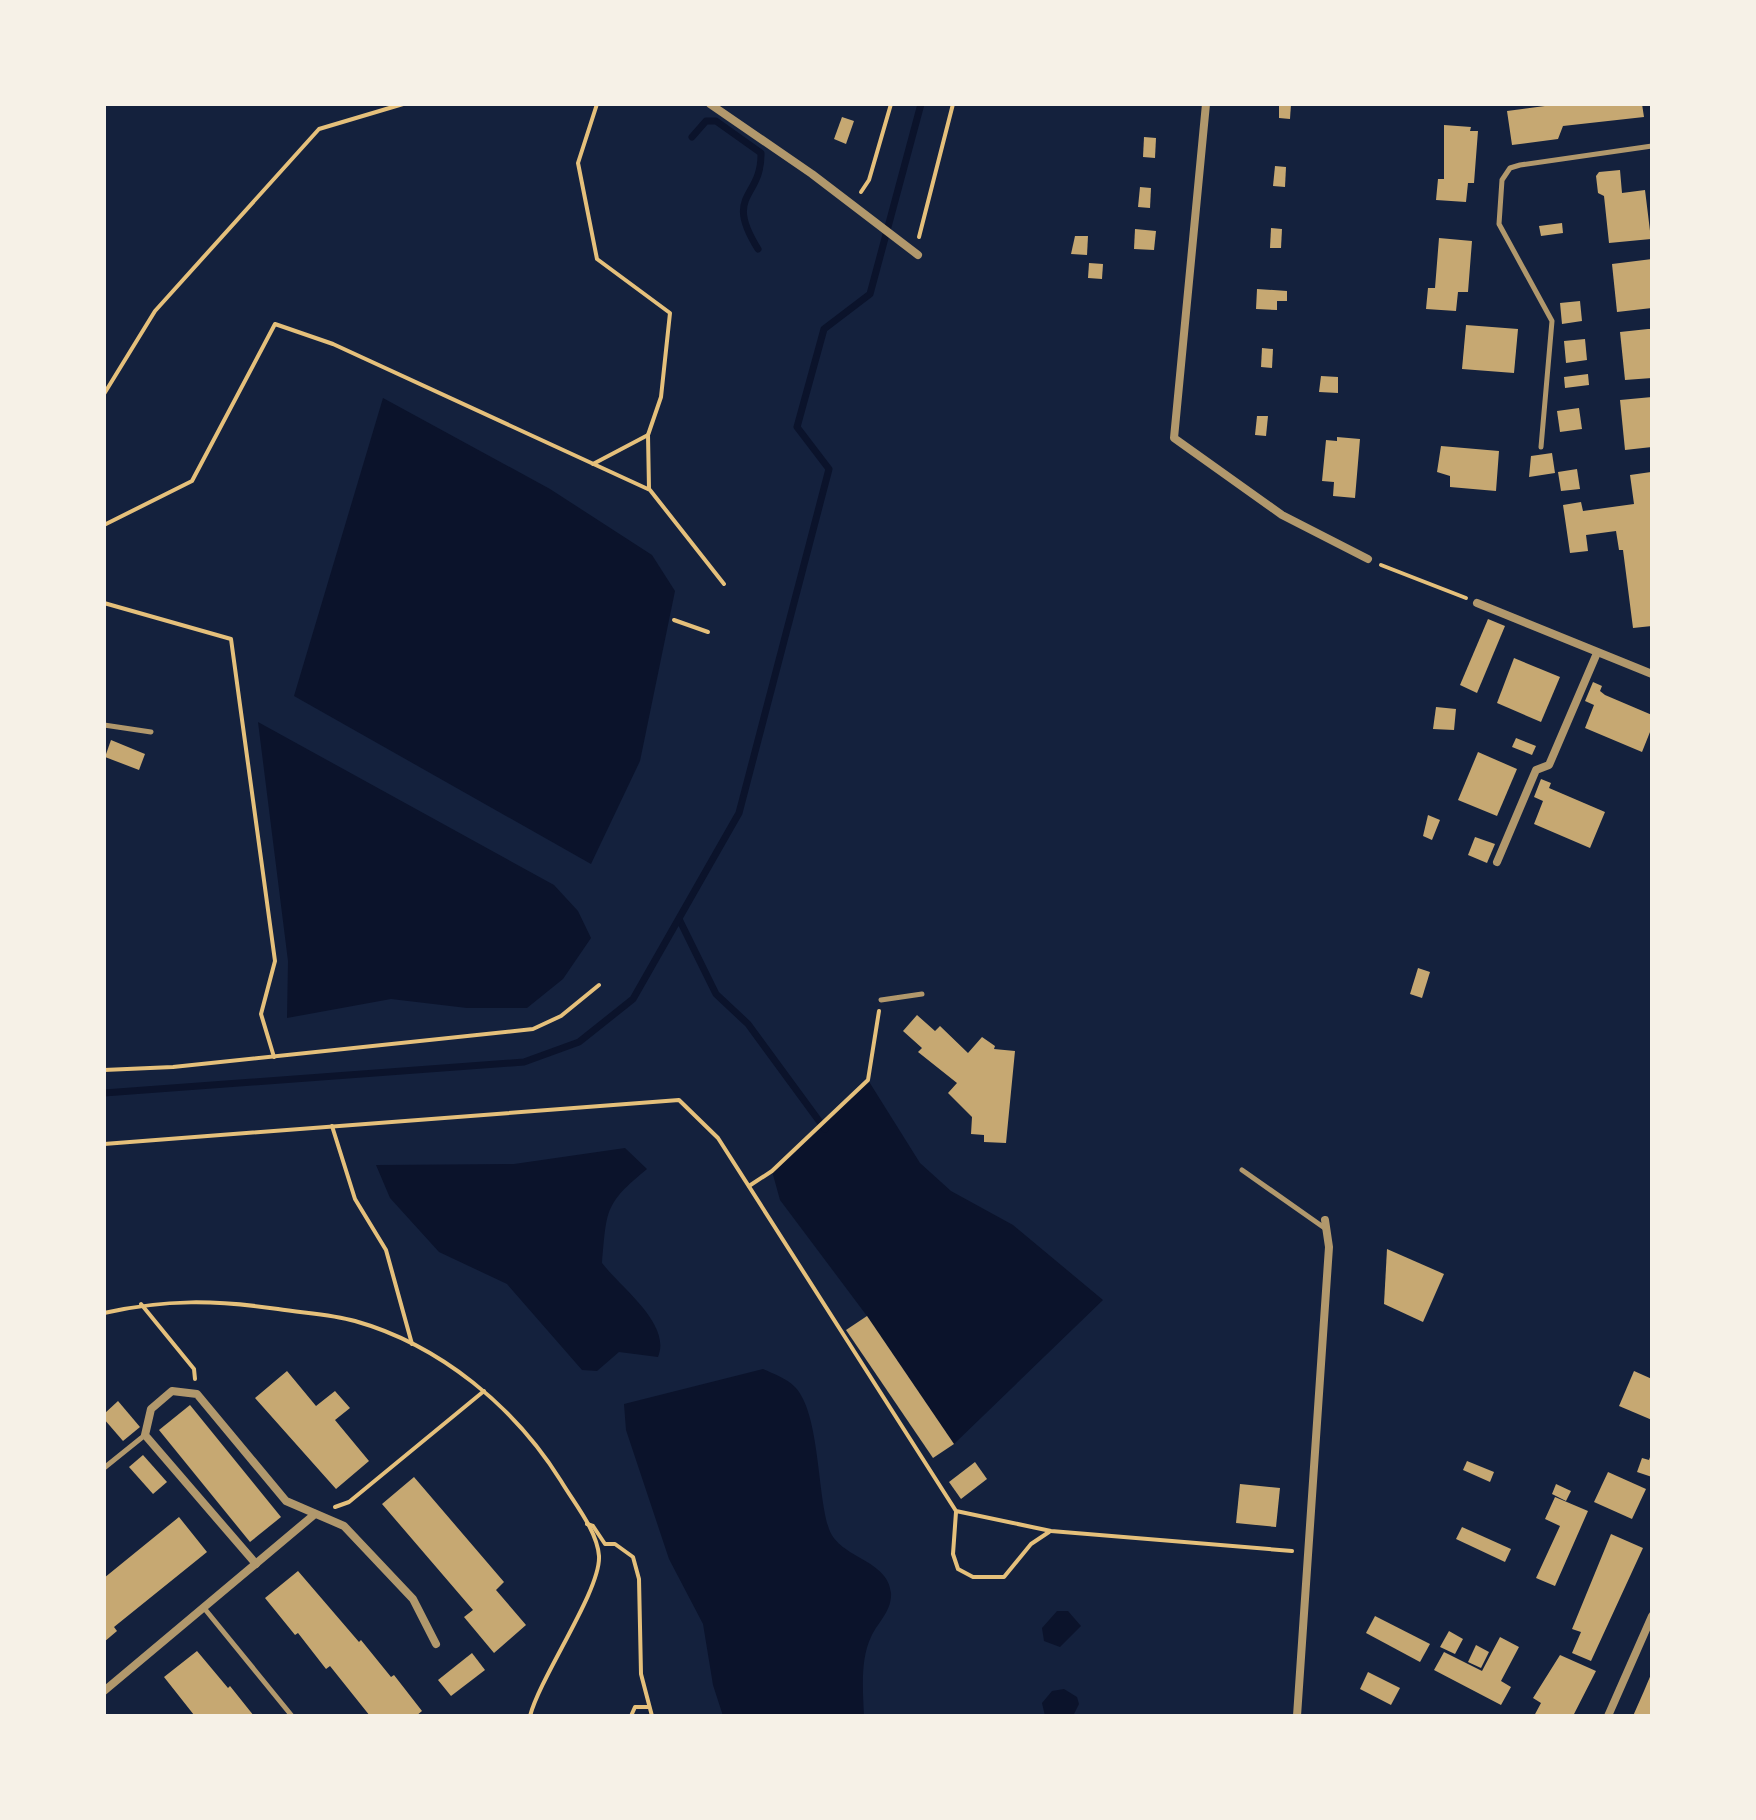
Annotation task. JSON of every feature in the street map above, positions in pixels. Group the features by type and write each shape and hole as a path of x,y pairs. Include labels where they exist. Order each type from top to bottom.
{"street":[{"path":"710,104 916,254"},
{"path":"1206,104 1174,438 1282,515 1368,559"},
{"path":"1477,603 1652,674"},
{"path":"1497,862 1536,770 1549,765 1597,653"},
{"path":"1297,1716 1329,1247 1326,1225"},
{"path":"256,1564 145,1435 151,1409 172,1391 197,1394 286,1501 344,1526 413,1599 436,1644"},
{"path":"104,1691 315,1514"},
{"path":"1608,1716 1652,1616"}],"lane":[{"path":"1541,447 1552,321 1499,224 1502,180 1510,168 1520,165 1652,146"},
{"path":"104,725 151,732"},
{"path":"881,1000 922,994"},
{"path":"1242,1170 1326,1225"},
{"path":"104,1468 145,1435"},
{"path":"204,1608 292,1716"}],"path":[{"path":"104,394 155,311 319,129 403,104"},
{"path":"597,104 578,163 597,259 670,313 661,397 648,435 650,490"},
{"path":"855,200 869,180 891,104"},
{"path":"916,254 953,104"},
{"path":"104,525 192,481 275,324 333,344 650,490 724,584"},
{"path":"593,464 648,435"},
{"path":"1368,559 1477,603"},
{"path":"104,603 231,639 275,961 261,1014 274,1057"},
{"path":"674,620 708,632"},
{"path":"104,1070 274,1057 533,1029 561,1016 599,985"},
{"path":"749,1186 772,1171 868,1080 881,1000"},
{"path":"104,1144 679,1100 718,1138 956,1511 953,1554 958,1569 973,1577 1004,1577 1031,1544 1051,1531"},
{"path":"332,1125 355,1199 386,1250 412,1344"},
{"path":"104,1313 141,1304 229,1302 355,1321 412,1344 484,1391 517,1422 546,1457 586,1523 595,1540 598,1566 530,1716"},
{"path":"141,1304 194,1369 197,1394"},
{"path":"315,1514 349,1502 484,1391"},
{"path":"956,1511 1051,1531 1306,1552"},
{"path":"586,1523 593,1526 605,1544 615,1544 633,1557 639,1579 641,1674 652,1716"},
{"path":"631,1716 635,1707 649,1707"}],"water":[{"path":"383,398 550,489 652,555 675,591 640,761 591,864 294,696"},
{"path":"258,722 554,885 578,911 591,938 563,979 527,1008 467,1008 391,999 287,1018 288,961"},
{"path":"868,1080 920,1163 951,1191 1013,1225 1103,1300 954,1444 867,1316 780,1200 772,1171"},
{"path":"625,1148 647,1169 623,1191 610,1209 602,1263 651,1319 660,1344 658,1357 619,1352 597,1371 582,1370 507,1284 439,1252 390,1198 376,1165 514,1164"},
{"path":"763,1369 795,1387 803,1399 814,1434 829,1529 843,1547 882,1573 888,1582 891,1599 871,1637 865,1656 864,1716 723,1716 713,1685 703,1624 669,1559 626,1430 624,1404"},
{"path":"1057,1611 1068,1611 1081,1626 1060,1647 1044,1641 1042,1628"},
{"path":"1064,1689 1077,1697 1079,1704 1073,1716 1045,1716 1042,1703 1052,1691"}],"building":[{"path":"1279,104 1291,104 1290,119 1279,118"},
{"path":"1560,104 1642,104 1644,117 1563,126 1558,139 1512,145 1507,111"},
{"path":"842,117 854,121 846,144 834,139"},
{"path":"1444,125 1471,127 1470,131 1478,131 1474,183 1468,183 1466,202 1436,200 1438,179 1444,179"},
{"path":"1144,137 1156,138 1155,158 1143,157"},
{"path":"1275,166 1286,167 1285,187 1273,186"},
{"path":"1620,170 1622,193 1645,190 1651,239 1609,243 1604,196 1598,193 1596,176 1599,172"},
{"path":"1140,187 1151,188 1150,208 1138,207"},
{"path":"1562,223 1563,233 1541,236 1539,226"},
{"path":"1271,228 1282,229 1281,248 1270,248"},
{"path":"1135,229 1156,231 1154,250 1134,249"},
{"path":"1075,236 1088,236 1087,255 1071,254"},
{"path":"1439,238 1472,241 1468,292 1458,292 1456,311 1426,309 1428,288 1435,288"},
{"path":"1652,259 1652,308 1617,312 1612,264"},
{"path":"1089,263 1103,264 1102,279 1088,278"},
{"path":"1257,289 1287,291 1287,301 1277,301 1277,310 1256,309"},
{"path":"1580,301 1582,321 1562,324 1560,303"},
{"path":"1466,325 1518,329 1514,373 1462,369"},
{"path":"1652,329 1652,378 1625,380 1620,332"},
{"path":"1585,339 1587,360 1566,363 1564,341"},
{"path":"1262,348 1273,349 1272,368 1261,367"},
{"path":"1588,374 1589,385 1565,388 1564,377"},
{"path":"1321,376 1338,377 1338,393 1319,392"},
{"path":"1652,397 1652,447 1625,450 1620,400"},
{"path":"1579,408 1582,429 1560,432 1557,411"},
{"path":"1257,416 1268,416 1266,436 1255,435"},
{"path":"1337,437 1360,439 1355,498 1333,496 1334,482 1322,481 1326,440 1337,441"},
{"path":"1441,446 1499,451 1496,491 1450,487 1450,476 1437,472"},
{"path":"1552,453 1555,473 1529,477 1531,456"},
{"path":"1577,469 1580,489 1561,491 1558,472"},
{"path":"1651,472 1652,626 1633,628 1623,550 1619,550 1616,531 1586,535 1588,551 1570,553 1563,505 1581,502 1583,511 1634,504 1630,475"},
{"path":"1488,619 1505,626 1477,693 1460,685"},
{"path":"1514,658 1560,677 1541,722 1497,703"},
{"path":"1593,682 1602,686 1600,691 1605,695 1652,715 1652,727 1642,752 1585,728 1594,705 1585,701"},
{"path":"1436,707 1456,709 1454,730 1433,729"},
{"path":"1516,738 1536,746 1532,755 1512,747"},
{"path":"111,740 145,754 139,770 105,757"},
{"path":"1478,752 1517,769 1497,816 1458,800"},
{"path":"1541,779 1551,783 1549,788 1605,812 1590,848 1534,824 1543,801 1534,797"},
{"path":"1428,815 1440,820 1432,840 1423,836"},
{"path":"1475,837 1495,844 1487,863 1468,855"},
{"path":"1418,968 1430,972 1422,998 1410,994"},
{"path":"917,1015 935,1031 940,1026 968,1053 982,1037 995,1046 994,1049 1015,1051 1006,1143 984,1142 984,1135 971,1134 972,1117 948,1093 957,1083 918,1052 922,1048 903,1031"},
{"path":"1387,1249 1444,1274 1423,1322 1384,1304"},
{"path":"867,1316 954,1444 933,1458 846,1330"},
{"path":"287,1371 316,1406 335,1391 350,1408 335,1420 369,1461 336,1489 255,1398"},
{"path":"1634,1371 1652,1379 1652,1420 1619,1406"},
{"path":"118,1401 140,1427 123,1441 104,1419 104,1414"},
{"path":"190,1405 281,1517 250,1542 159,1430"},
{"path":"1652,1451 1652,1477 1637,1472 1642,1458 1649,1460"},
{"path":"143,1455 167,1482 153,1494 129,1467"},
{"path":"1467,1461 1494,1472 1490,1482 1463,1470"},
{"path":"975,1462 987,1479 961,1499 949,1482"},
{"path":"1608,1472 1646,1489 1632,1519 1594,1502"},
{"path":"414,1477 504,1582 496,1590 526,1625 494,1653 464,1617 473,1610 382,1504"},
{"path":"1240,1484 1280,1488 1276,1527 1236,1523"},
{"path":"1556,1484 1571,1491 1566,1501 1552,1494"},
{"path":"1555,1497 1588,1511 1555,1586 1536,1578 1560,1526 1545,1519"},
{"path":"179,1517 207,1552 114,1627 117,1631 104,1642 104,1578"},
{"path":"1462,1527 1511,1549 1505,1562 1456,1539"},
{"path":"1611,1534 1643,1548 1591,1661 1572,1653 1581,1632 1572,1629"},
{"path":"298,1571 391,1677 394,1675 422,1711 416,1716 370,1716 330,1666 326,1669 298,1633 295,1635 265,1598"},
{"path":"1375,1616 1430,1644 1420,1662 1366,1633"},
{"path":"1449,1631 1463,1639 1455,1654 1440,1647"},
{"path":"1500,1637 1519,1647 1501,1681 1511,1687 1501,1705 1434,1670 1444,1652 1482,1671"},
{"path":"1476,1645 1489,1652 1481,1668 1468,1662"},
{"path":"197,1651 254,1716 194,1715 164,1677"},
{"path":"472,1653 485,1670 451,1696 438,1680"},
{"path":"1560,1655 1596,1671 1573,1716 1534,1716 1541,1703 1533,1698"},
{"path":"1368,1672 1400,1688 1391,1705 1360,1689"},
{"path":"1652,1672 1652,1716 1633,1716 1644,1691"}],"waterway":[{"path":"104,1093 524,1062 579,1042 633,999 739,813 829,469 797,427 824,329 870,294 921,104"},
{"path":"692,137 706,121 716,121 761,153 760,168 744,206 748,231 758,249"},
{"path":"680,921 716,994 748,1024 825,1129"}]}
